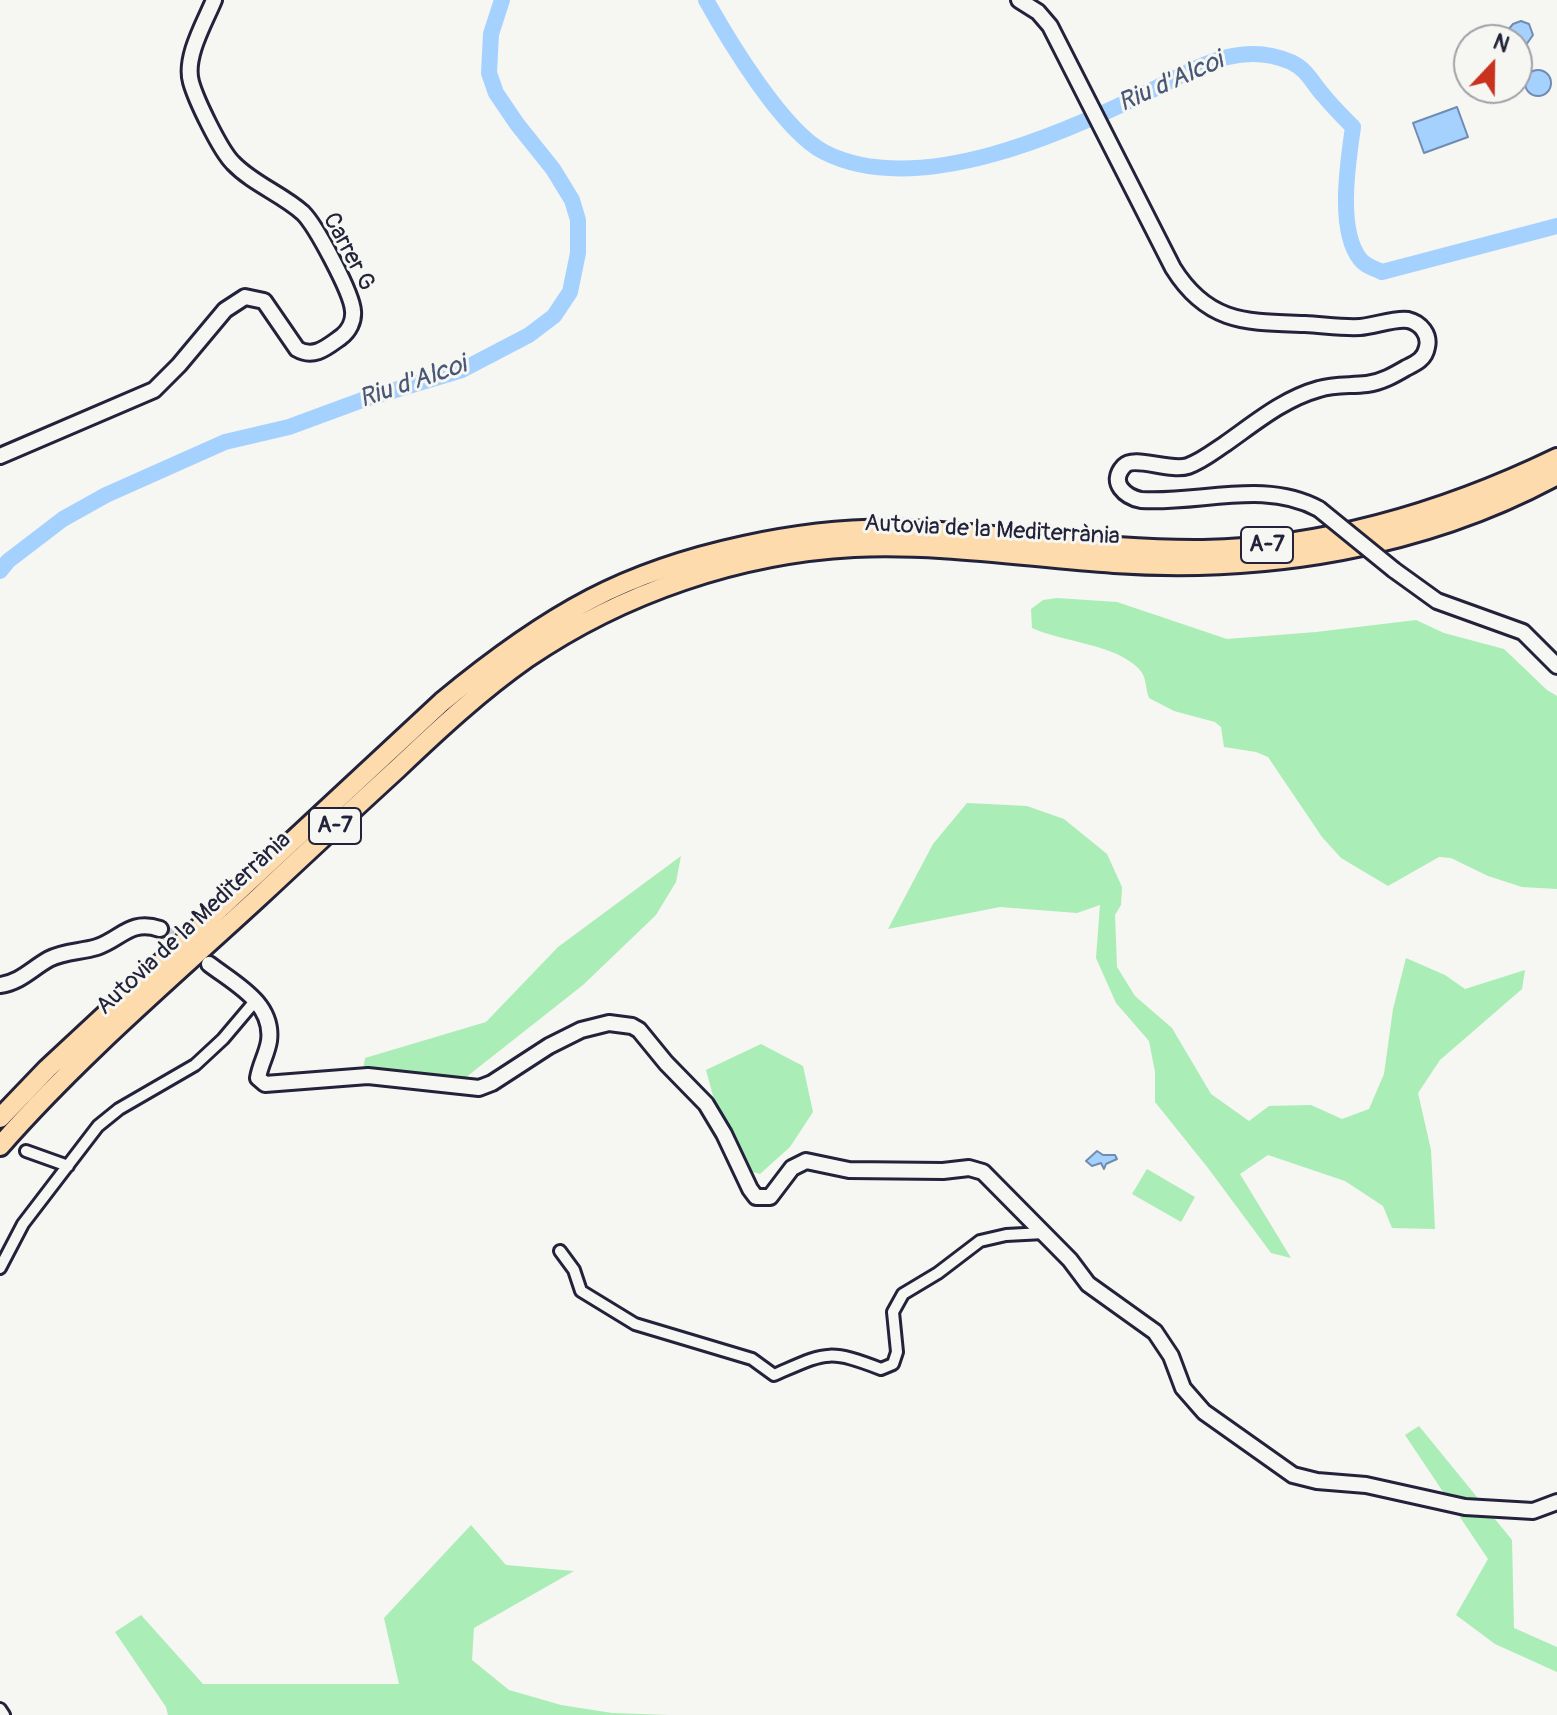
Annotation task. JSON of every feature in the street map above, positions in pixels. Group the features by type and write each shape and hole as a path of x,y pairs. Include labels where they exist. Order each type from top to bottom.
{"highway":[{"name":"Autovia de la Mediterrània","path":"0,1118 47,1069 426,717 476,674 531,634 593,598 638,579 714,563 821,549 967,542 1217,549 1318,539 1454,503 1557,458"},
{"name":"Autovia de la Mediterrània","path":"967,542 1170,566 1265,562 1391,539 1499,503 1557,475"},
{"name":"Autovia de la Mediterrània","path":"0,1146 61,1080 453,716 487,688 560,637 714,563"}],"street":[{"name":"Carrer G","path":"0,456 154,390 225,310 245,297 264,301 297,349 306,353 320,351 350,328 353,318 351,300 311,222 231,162 191,82 191,60 214,0"},
{"path":"1019,0 1047,21 1179,276 1199,298 1215,310 1255,323 1359,327 1406,320 1416,323 1426,333 1428,343 1423,357 1391,377 1368,384 1323,388 1294,397 1195,463 1174,469 1130,462 1124,465 1119,477 1121,491 1141,500 1268,494 1291,497 1319,509 1437,601 1523,632 1557,666"},
{"path":"0,985 22,979 51,958 100,946 127,929 150,926 160,929"},
{"path":"209,964 256,1000 263,1009 269,1026 269,1040 258,1078 265,1084 368,1076 479,1088 581,1030 609,1023 627,1024 639,1030 706,1104 756,1197 773,1195 792,1168 806,1161 849,1170 943,1171 974,1168 983,1172 1070,1260 1088,1284 1155,1332 1171,1356 1183,1388 1204,1412 1293,1475 1317,1481 1354,1483 1472,1508 1533,1511 1557,1502"},
{"path":"0,1268 23,1224 98,1126 110,1114 195,1065 223,1039 256,1000"},
{"path":"26,1151 68,1166"},
{"path":"560,1251 574,1270 581,1291 635,1324 752,1359 774,1375 822,1354 849,1357 881,1369 893,1364 897,1352 893,1312 903,1294 938,1273 980,1241 1014,1234 1044,1233"},
{"path":"0,1709 4,1715"}],"green space":[{"path":"1043,600 1117,602 1227,639 1416,620 1444,633 1504,649 1557,696 1557,889 1522,887 1488,876 1451,858 1439,857 1388,886 1341,858 1322,837 1268,757 1224,747 1221,727 1215,722 1174,711 1149,698 1139,669 1117,654 1032,628 1031,609"},
{"path":"967,803 1027,806 1064,819 1107,854 1122,887 1121,905 1115,915 1117,967 1135,996 1172,1028 1211,1094 1249,1121 1269,1106 1311,1105 1342,1119 1369,1109 1384,1074 1393,1009 1406,958 1445,975 1465,989 1525,970 1522,989 1440,1060 1418,1093 1431,1150 1435,1229 1392,1228 1383,1206 1345,1181 1268,1155 1240,1174 1291,1258 1271,1253 1155,1102 1155,1072 1149,1041 1116,1003 1096,958 1100,905 1077,913 1000,907 888,929 933,844"},
{"path":"681,856 676,882 656,915 583,985 465,1078 363,1071 365,1058 486,1022 558,947"},
{"path":"761,1044 803,1066 813,1112 790,1147 760,1174 732,1166 706,1070"},
{"path":"1147,1169 1195,1197 1181,1222 1132,1194"},
{"path":"1419,1426 1512,1540 1514,1628 1557,1647 1557,1672 1495,1644 1456,1615 1488,1559 1405,1435"},
{"path":"471,1525 506,1565 574,1571 474,1628 472,1660 509,1690 561,1705 612,1713 669,1715 168,1715 166,1707 115,1632 141,1615 203,1684 399,1684 384,1618"}],"water":[{"path":"1533,71 1543,71 1550,78 1547,92 1533,95"},
{"path":"1457,107 1468,137 1424,153 1413,123"},
{"path":"1097,1151 1103,1155 1115,1155 1117,1159 1106,1164 1104,1169 1101,1163 1092,1166 1086,1161"}],"waterway":[{"name":"Riu d'Alcoi","path":"0,571 8,561 63,519 106,495 225,442 289,427 365,399 462,370 529,335 554,316 570,292 578,253 578,220 572,200 553,169 496,93 489,73 491,34 502,0"},
{"name":"Riu d'Alcoi","path":"706,0 758,84 792,125 824,152 862,165 903,168 947,164 992,155 1079,124 1204,65 1237,55 1255,54 1273,56 1297,65 1353,127 1346,214 1353,246 1367,265 1382,272 1557,226"}],"tunnel":[{"path":"160,929 189,949"}]}
